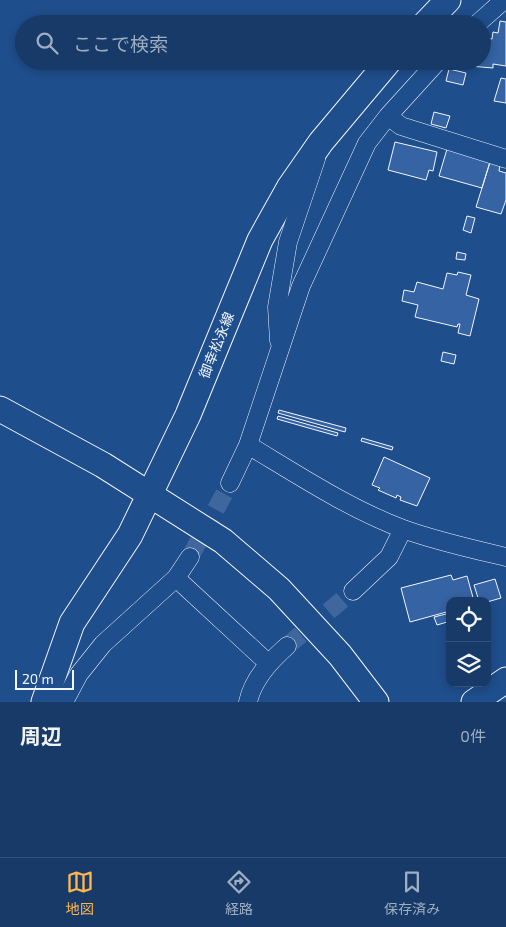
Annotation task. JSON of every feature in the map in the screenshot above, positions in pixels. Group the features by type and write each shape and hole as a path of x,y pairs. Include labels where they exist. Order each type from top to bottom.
{"main road":[{"path":"434,15 448,0"},
{"name":"御幸松永線","path":"44,702 72,623 130,535 188,415 260,240 289,188 322,142 382,70"},
{"path":"0,409 151,494 222,541 279,588 340,655 376,702"},
{"path":"474,702 506,680"}],"street":[{"path":"487,15 504,0"},
{"path":"230,483 248,444 301,286 367,143 388,116 430,70"},
{"path":"388,116 401,126 506,158"},
{"path":"280,351 277,307 288,242 322,142"},
{"path":"248,444 345,503 403,529 506,557"},
{"path":"353,591 389,557 403,529"},
{"path":"64,702 79,674 103,644 176,578 190,557"},
{"path":"176,578 268,663"},
{"path":"248,702 250,694 268,663 287,646"}],"building":[{"path":"500,21 506,22 506,66 493,64 493,68 491,68 491,39 493,32 498,33"},
{"path":"449,70 466,73 463,85 446,81"},
{"path":"501,78 506,79 506,103 494,101"},
{"path":"434,112 450,116 446,128 431,124"},
{"path":"395,142 437,152 433,171 429,170 426,180 388,170"},
{"path":"447,149 490,162 482,188 439,176"},
{"path":"490,162 500,165 499,171 506,173 506,200 501,214 476,207"},
{"path":"467,216 475,218 471,233 463,230"},
{"path":"457,252 466,254 465,260 456,259"},
{"path":"458,272 471,275 466,295 479,299 470,336 458,333 460,324 457,327 415,317 418,305 402,301 404,290 414,292 417,282 443,289 447,273 457,275"},
{"path":"443,352 456,355 454,364 441,361"},
{"path":"279,410 346,428 345,432 278,413"},
{"path":"278,416 338,433 337,436 277,419"},
{"path":"362,438 393,447 392,450 361,441"},
{"path":"384,457 430,478 417,506 400,500 401,497 397,495 396,498 378,490 380,488 372,485"},
{"path":"451,575 453,580 467,576 473,597 446,597 446,612 410,622 401,588"},
{"path":"495,579 501,598 491,601 491,597 478,597 474,585"},
{"path":"446,614 446,622 437,625 434,617"}],"tunnel":[{"path":"190,557 230,483"},
{"path":"287,646 353,591"}]}
